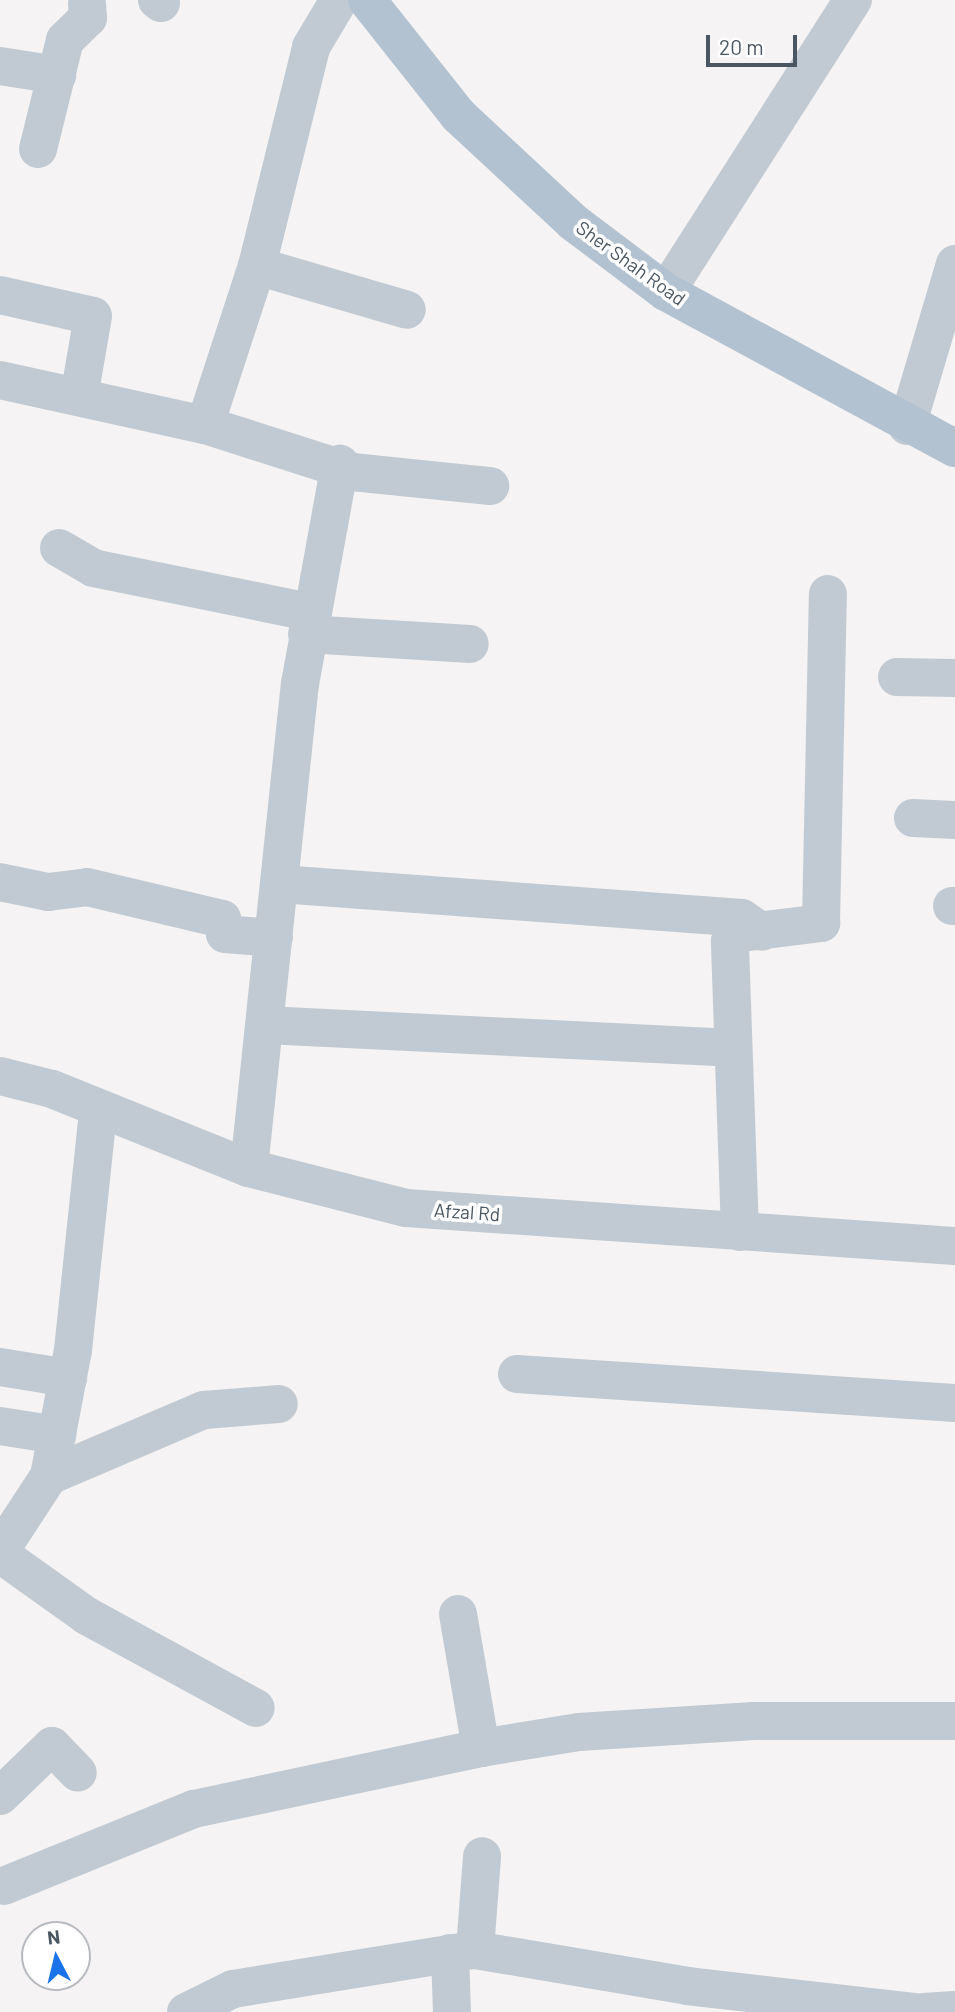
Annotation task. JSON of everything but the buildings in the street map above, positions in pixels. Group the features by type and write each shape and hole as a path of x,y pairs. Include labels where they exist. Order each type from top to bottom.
{"main road":[{"name":"Sher Shah Road","path":"367,0 458,115 517,175 666,292 907,426 955,448"}],"street":[{"path":"205,425 257,266 312,47 339,0"},
{"path":"666,292 853,0"},
{"path":"38,149 65,40 88,18 85,1"},
{"path":"0,66 57,75"},
{"path":"907,426 955,264"},
{"path":"257,266 407,310"},
{"path":"0,295 93,316 79,397"},
{"path":"0,380 205,425 340,464 352,472 490,486"},
{"path":"249,1168 308,623 340,464"},
{"path":"59,548 93,568 308,623 470,644"},
{"path":"740,1232 730,941 762,932 821,923 828,594"},
{"path":"897,677 955,678"},
{"path":"913,818 955,820"},
{"path":"0,883 48,892 87,887 222,919 225,934 274,938"},
{"path":"280,884 742,919 762,932"},
{"path":"265,1025 732,1048"},
{"name":"Afzal Rd","path":"0,1076 52,1088 98,1111 249,1168 406,1208 955,1246"},
{"path":"98,1111 68,1378 49,1476 0,1552 87,1616 256,1708"},
{"path":"0,1367 68,1378"},
{"path":"517,1374 955,1404"},
{"path":"49,1476 204,1410 279,1405"},
{"path":"0,1426 57,1435"},
{"path":"458,1614 481,1748"},
{"path":"4,1886 194,1809 481,1748 579,1732 754,1721 955,1721"},
{"path":"0,1796 52,1746 78,1773"},
{"path":"452,2012 482,1856"},
{"path":"186,2012 233,1989 462,1951 687,1986 914,2012"},
{"path":"924,2012 955,2010"}]}
